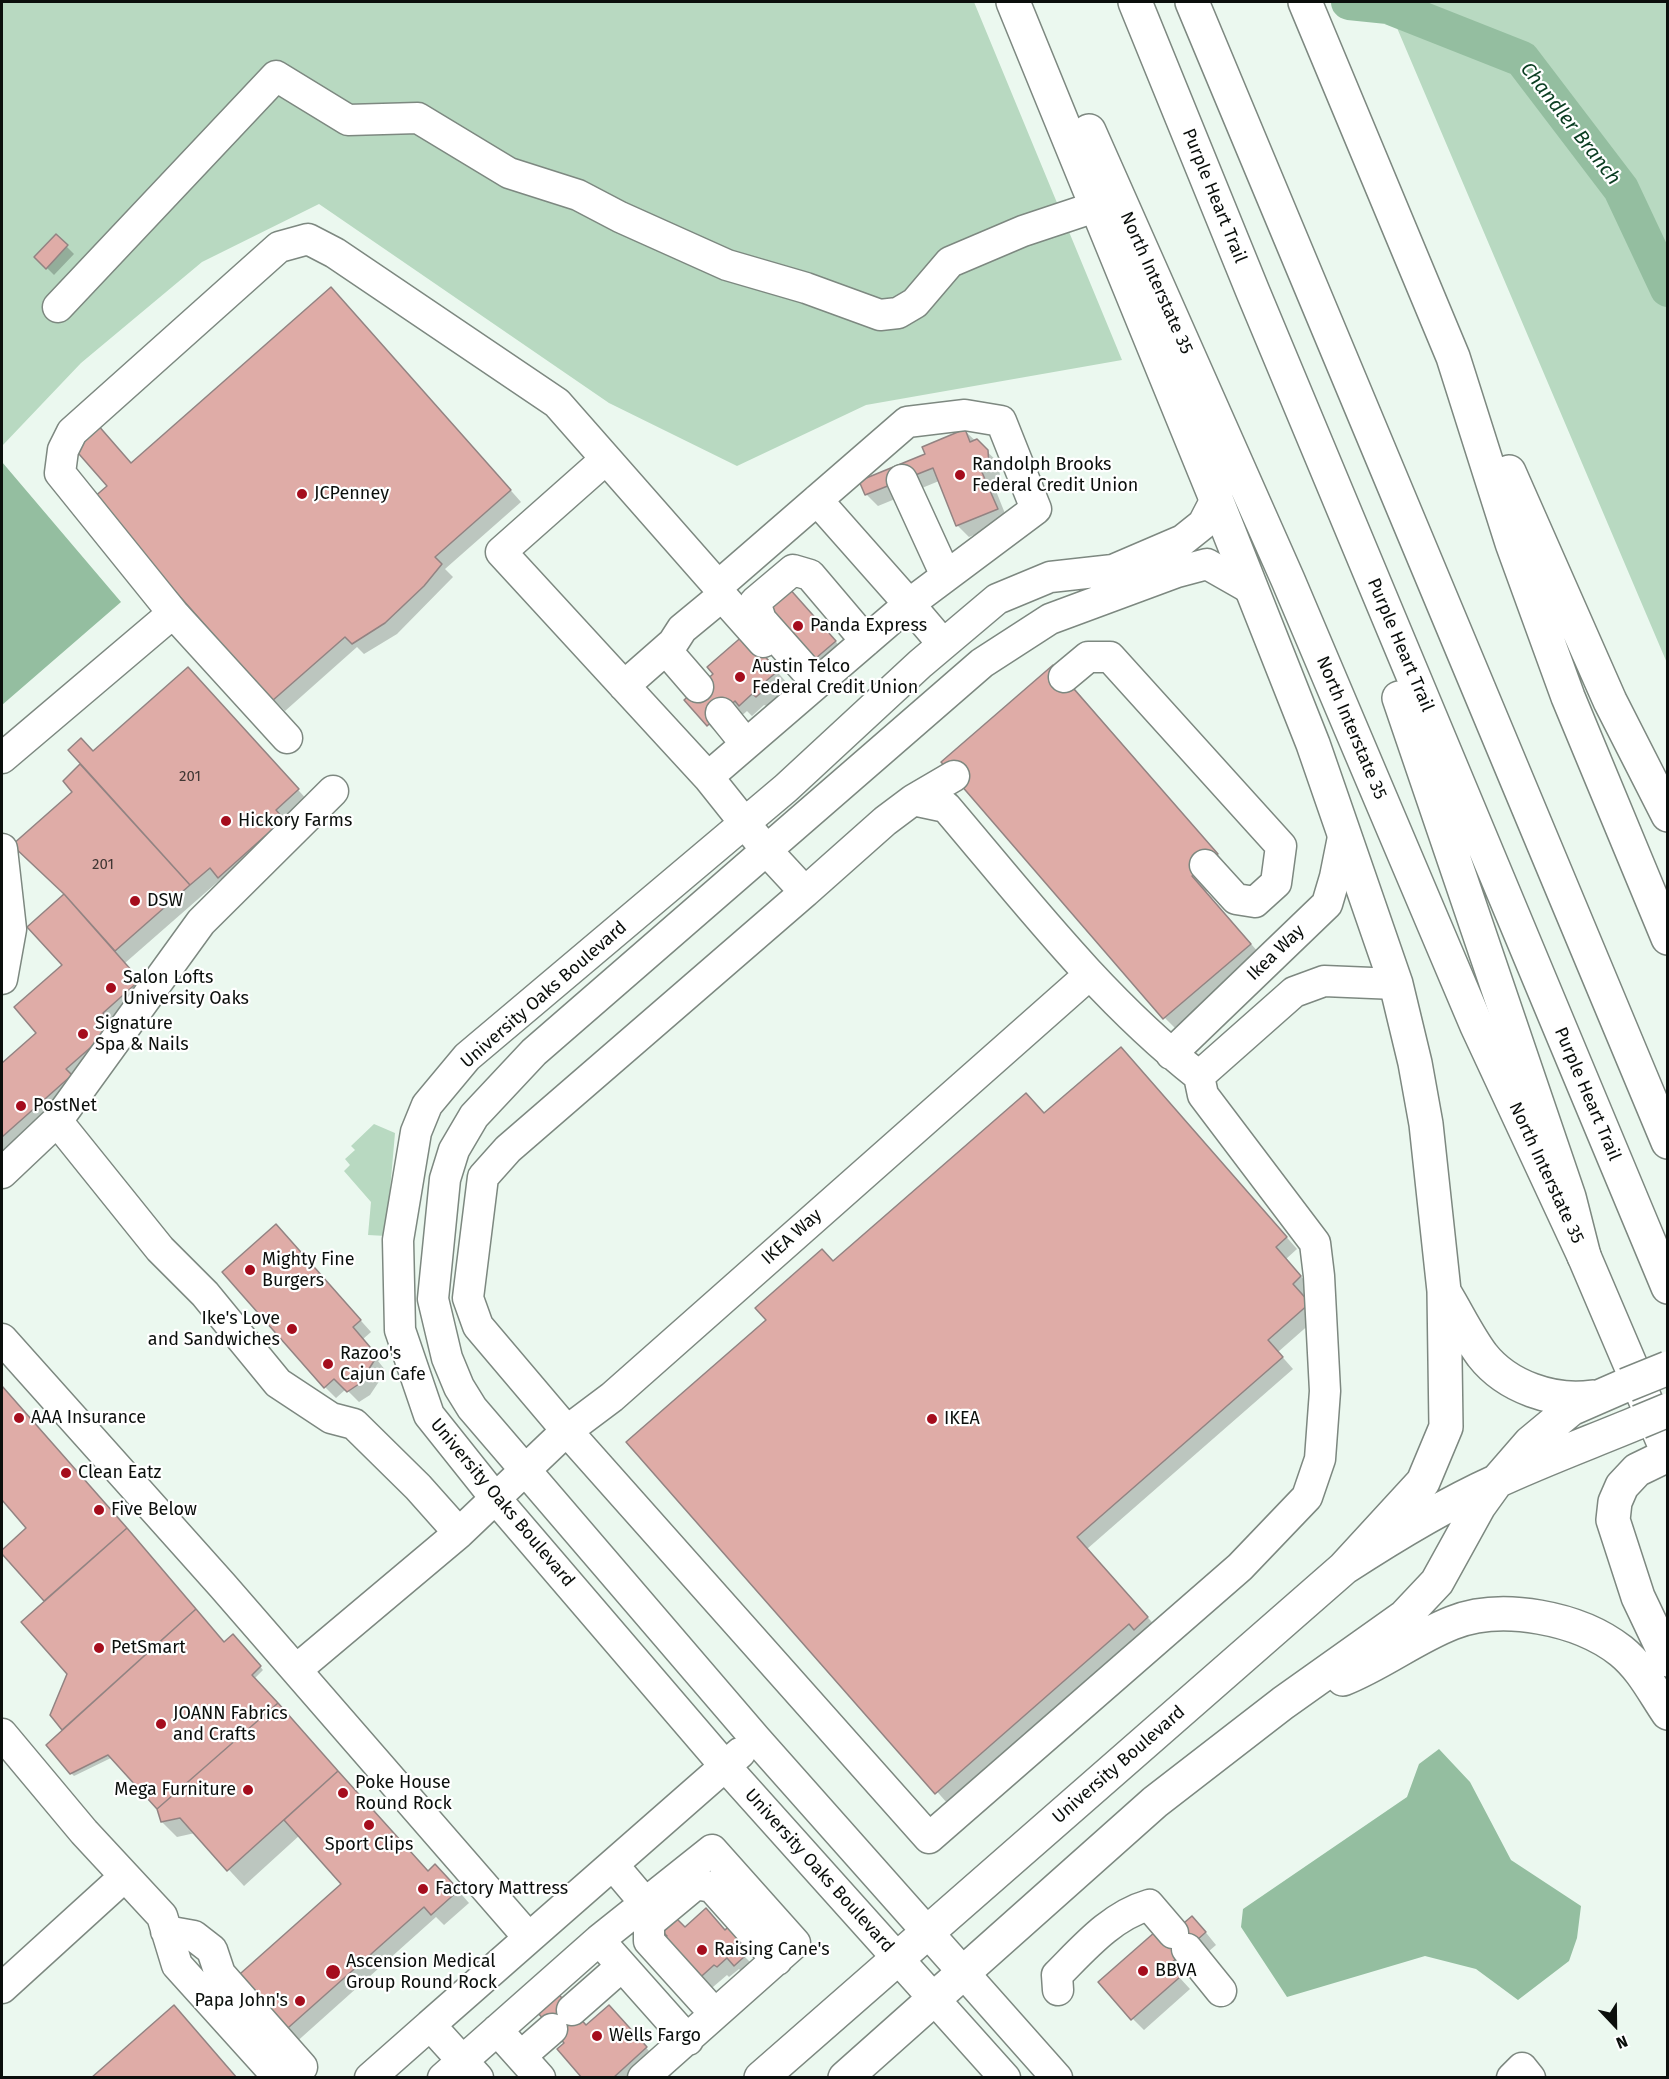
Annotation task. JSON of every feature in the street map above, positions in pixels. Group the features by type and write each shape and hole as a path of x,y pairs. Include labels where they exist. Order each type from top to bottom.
{"main road":[{"path":"1013,2 1216,499 1313,744 1396,984 1415,1063 1426,1124 1444,1291 1448,1406 1443,1442 1423,1482 1344,1568"},
{"name":"North Interstate 35","path":"1037,2 1101,160 1288,580 1477,1026 1584,1256 1662,1456"},
{"name":"Purple Heart Trail","path":"1135,2 1252,292 1668,1287"},
{"path":"1192,2 1668,1142"},
{"path":"1305,2 1453,357 1496,441 1610,701 1668,815"},
{"path":"1252,292 1271,391 1396,689 1569,1197 1584,1256"},
{"path":"1453,357 1512,543 1568,697 1668,938"},
{"path":"1444,1291 1478,1348 1501,1372 1541,1394 1575,1400 1594,1397"},
{"name":"University Boulevard","path":"845,2078 1155,1802 1283,1703 1404,1617 1443,1574 1479,1506 1497,1481 1530,1443 1552,1423 1594,1397 1668,1368"},
{"name":"University Boulevard","path":"761,2078 1344,1568 1416,1522 1497,1481 1653,1416"},
{"path":"1662,1456 1630,1476 1622,1486 1615,1502 1612,1520 1638,1597 1668,1660"},
{"path":"1283,1703 1354,1675 1453,1622 1484,1615 1521,1613 1557,1622 1593,1635 1620,1650 1643,1672 1668,1713"}],"street":[{"path":"58,307 276,76 348,120 418,118 508,173 578,195 620,217 727,265 806,288 880,315 898,313 915,303 950,262 1023,231 1095,207"},
{"path":"287,738 173,613 60,473 63,450 72,432 279,247 308,239 335,253 556,403 720,591 812,687"},
{"path":"624,686 666,650 682,629 720,591 818,500 892,464 907,422 965,415 1001,421 1036,509 909,604 708,777"},
{"path":"606,459 501,552 708,777 767,851 805,892"},
{"path":"892,464 946,576"},
{"name":"University Oaks Boulevard","path":"1005,2078 725,1766 496,1499 429,1415 400,1330 398,1240 416,1132 427,1105 467,1057 745,823 943,644 997,599 1050,577 1113,570 1183,540 1203,524 1216,499"},
{"path":"818,500 943,644"},
{"name":"University Oaks Boulevard","path":"1057,2078 756,1739 472,1408 459,1387 447,1358 433,1299 445,1179 454,1150 474,1116 534,1052 982,663 1050,619 1177,572 1207,564 1251,589"},
{"path":"812,687 761,620 755,602 793,570 810,575 866,640"},
{"path":"2,758 173,613"},
{"path":"666,650 698,687"},
{"path":"1064,677 1088,657 1110,657 1281,846 1276,883 1255,902 1236,899 1205,865"},
{"path":"721,713 746,744"},
{"path":"914,800 946,807 1089,975 1171,1054 1199,1076 1203,1095 1315,1243 1325,1391 1320,1459 1307,1497 1240,1567 929,1838 567,1431 478,1326 468,1298 483,1177 508,1149 885,821 914,800 954,776"},
{"path":"2,1173 57,1121 201,922 333,791"},
{"name":"Ikea Way","path":"1171,1054 1327,904 1344,832"},
{"path":"2,849 11,929 2,979"},
{"name":"IKEA Way","path":"296,1670 459,1533 567,1431 612,1397 1089,975"},
{"path":"1199,1076 1294,992 1324,981 1396,984"},
{"path":"57,1121 160,1249 205,1294 278,1383 331,1418 354,1424 418,1487 459,1533"},
{"path":"2,1339 296,1670 529,1938"},
{"path":"2,1734 124,1877 162,1916 177,1965 290,2072"},
{"path":"370,2078 756,1739"},
{"path":"430,2025 461,2072 497,2030 599,1940 712,1850 795,1943 643,2078"},
{"path":"613,1864 646,1904"},
{"path":"2,1988 124,1877"},
{"path":"716,2014 649,1941 650,1923 696,1884 712,1887 777,1960"},
{"path":"1058,1990 1057,1975 1102,1930 1132,1910 1149,1905 1221,1991"},
{"path":"599,1940 688,2040"},
{"path":"497,2030 531,2067 562,2019 622,1966"},
{"path":"1512,2078 1522,2068 1530,2078"}],"shaded area":[{"path":"2,2 974,2 1122,360 866,405 737,466 609,403 319,204 202,262 81,363 2,446"},
{"path":"1386,2 1667,2 1667,663"},
{"path":"2,462 121,602 2,705"},
{"path":"374,1124 395,1133 386,1236 368,1235 371,1202 344,1171 350,1165 345,1159 355,1150 351,1146"},
{"path":"1439,1749 1470,1782 1511,1860 1581,1906 1577,1938 1569,1961 1518,2000 1476,1969 1425,1956 1287,1997 1241,1927 1243,1909 1407,1797 1419,1764"}],"building":[{"path":"56,234 68,245 46,269 34,257"},
{"name":"JCPenney","path":"331,287 511,490 435,557 442,564 424,586 385,623 352,644 345,637 272,701 93,498 107,486 72,446 97,424 131,463"},
{"name":"Randolph Brooks Federal Credit Union","path":"965,429 970,442 977,439 988,450 989,467 981,470 998,509 956,526 933,468 865,495 859,481 925,454 922,447"},
{"name":"Panda Express","path":"788,587 836,641 809,664 761,610"},
{"name":"Austin Telco Federal Credit Union","path":"745,634 778,671 766,681 770,685 756,697 752,694 739,706 735,701 707,726 684,700 713,674 707,667"},
{"path":"1053,665 1218,854 1192,876 1251,944 1163,1019 941,762"},
{"path":"188,667 299,789 276,810 284,819 218,878 210,868 190,885 68,750 81,738 93,751"},
{"path":"80,764 190,885 115,951 64,894 12,845 72,792 63,781"},
{"path":"64,894 140,980 103,1013 114,1027 66,1069 72,1075 2,1137 2,1063 36,1033 14,1007 62,965 27,927"},
{"name":"IKEA","path":"1121,1047 1287,1237 1276,1247 1301,1276 1293,1284 1310,1303 1268,1340 1283,1357 1077,1537 1148,1617 1134,1630 1129,1624 935,1794 626,1442 766,1320 755,1308 822,1249 833,1261 1026,1093 1044,1113"},
{"path":"276,1224 361,1320 353,1327 370,1347 367,1349 376,1358 359,1384 347,1392 334,1379 324,1388 222,1272"},
{"path":"2,1386 127,1528 44,1601 2,1554 2,1550 26,1528 2,1500"},
{"name":"PetSmart","path":"127,1528 196,1609 62,1730 50,1715 67,1674 21,1622"},
{"name":"JOANN Fabrics and Crafts","path":"196,1609 224,1642 233,1634 261,1666 252,1675 278,1703 157,1809 108,1755 70,1774 46,1745"},
{"name":"Mega Furniture","path":"278,1703 338,1771 227,1871 180,1818 161,1822 157,1809"},
{"path":"338,1771 428,1871 435,1864 459,1890 431,1915 424,1907 280,2035 232,1981 341,1884 284,1820"},
{"name":"Raising Cane's","path":"706,1908 725,1930 730,1925 741,1938 734,1944 745,1956 734,1966 727,1958 717,1967 714,1965 694,1983 658,1944 667,1936 663,1932 677,1919 685,1927"},
{"name":"BBVA","path":"1192,1916 1206,1932 1169,1965 1180,1977 1131,2020 1098,1982 1155,1932 1163,1941"},
{"name":"Wells Fargo","path":"553,1988 586,2025 609,2005 647,2047 613,2078 582,2078 557,2049 564,2043 532,2006"},
{"path":"174,2005 237,2078 91,2078"}],"waterway":[{"name":"Chandler Branch","path":"1349,2 1388,6 1522,59 1621,189 1668,289"}],"place":[{"name":"Randolph Brooks Federal Credit Union","path":"960,475"},
{"name":"JCPenney","path":"302,494"},
{"name":"Panda Express","path":"798,626"},
{"name":"Austin Telco Federal Credit Union","path":"740,677"},
{"name":"Hickory Farms","path":"226,821"},
{"name":"DSW","path":"135,901"},
{"name":"Salon Lofts University Oaks","path":"111,988"},
{"name":"Signature Spa & Nails","path":"83,1034"},
{"name":"PostNet","path":"21,1106"},
{"name":"Mighty Fine Burgers","path":"250,1270"},
{"name":"Ike's Love and Sandwiches","path":"292,1329"},
{"name":"Razoo's Cajun Cafe","path":"328,1364"},
{"name":"AAA Insurance","path":"19,1418"},
{"name":"IKEA","path":"932,1419"},
{"name":"Clean Eatz","path":"66,1473"},
{"name":"Five Below","path":"99,1510"},
{"name":"PetSmart","path":"99,1648"},
{"name":"JOANN Fabrics and Crafts","path":"161,1724"},
{"name":"Mega Furniture","path":"248,1790"},
{"name":"Poke House Round Rock","path":"343,1793"},
{"name":"Sport Clips","path":"369,1825"},
{"name":"Factory Mattress","path":"423,1889"},
{"name":"Raising Cane's","path":"702,1950"},
{"name":"BBVA","path":"1143,1971"},
{"name":"Ascension Medical Group Round Rock","path":"333,1972"},
{"name":"Papa John's","path":"300,2001"},
{"name":"Wells Fargo","path":"597,2036"}]}
